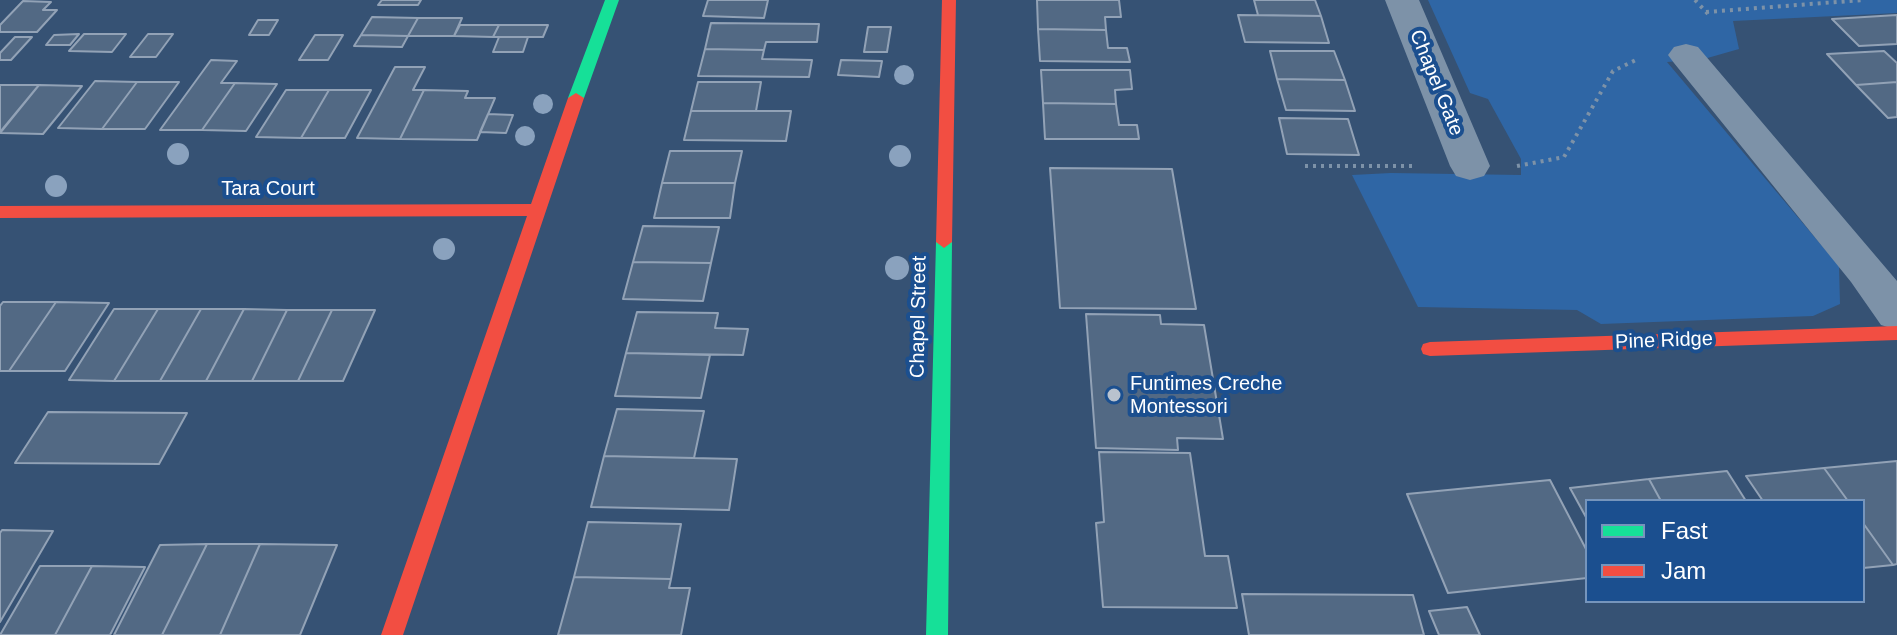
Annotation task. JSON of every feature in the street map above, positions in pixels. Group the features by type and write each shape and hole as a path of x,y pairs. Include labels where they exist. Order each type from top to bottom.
{"street":[{"path":"392,635 536,210 612,0"},
{"name":"Chapel Street","path":"937,635 949,0"},
{"name":"Chapel Gate","path":"1402,0 1470,166"},
{"path":"1686,55 1897,313"},
{"name":"Tara Court","path":"0,212 536,210"},
{"name":"Pine Ridge","path":"1430,349 1897,333"}],"path":[{"path":"1305,166 1521,166 1564,157 1613,71 1640,58 1714,50 1727,36 1695,0"},
{"path":"1706,12 1863,0"}],"shaded area":[{"path":"1428,0 1897,0 1897,13 1733,21 1739,49 1704,59 1667,62 1839,266 1840,304 1813,316 1601,324 1577,310 1418,307 1352,175 1521,175 1521,159 1488,99 1470,93"}],"building":[{"path":"382,0 421,0 418,5 378,5"},
{"path":"708,0 768,0 764,18 703,16"},
{"path":"1037,0 1119,0 1121,17 1105,17 1106,30 1038,29"},
{"path":"1254,0 1315,0 1321,16 1258,15"},
{"path":"23,1 51,2 43,10 57,10 37,32 0,32 0,25"},
{"path":"1238,15 1321,16 1329,43 1245,42"},
{"path":"1897,15 1897,44 1859,46 1832,19"},
{"path":"372,17 418,18 408,36 361,35"},
{"path":"418,18 462,18 454,36 408,36"},
{"path":"258,20 278,20 269,35 249,35"},
{"path":"711,23 819,24 817,42 766,42 764,50 705,49"},
{"path":"460,25 499,25 493,37 454,36"},
{"path":"499,25 548,25 543,37 493,37"},
{"path":"868,27 891,27 887,52 864,52"},
{"path":"1038,29 1106,30 1108,48 1127,48 1130,62 1040,61"},
{"path":"79,34 70,45 46,45 54,35"},
{"path":"84,34 126,34 112,52 69,51"},
{"path":"148,34 173,34 156,57 130,57"},
{"path":"315,35 343,35 328,60 299,60"},
{"path":"361,35 408,36 402,47 354,46"},
{"path":"15,37 32,37 11,60 0,60 0,53"},
{"path":"499,37 528,37 523,52 493,52"},
{"path":"705,49 764,50 762,59 812,60 809,77 698,76"},
{"path":"1270,51 1334,51 1345,80 1277,79"},
{"path":"1884,51 1897,63 1897,82 1856,85 1827,54"},
{"path":"211,60 237,61 221,83 235,83 202,130 160,130"},
{"path":"841,60 882,61 879,77 838,75"},
{"path":"395,67 425,67 413,90 424,90 400,139 357,138"},
{"path":"1041,70 1130,70 1132,89 1115,90 1116,104 1043,103"},
{"path":"1277,79 1345,80 1355,111 1286,110"},
{"path":"95,81 137,82 102,129 58,128"},
{"path":"137,82 179,82 145,129 102,129"},
{"path":"698,82 761,82 756,111 691,111"},
{"path":"1897,82 1897,117 1888,118 1856,85"},
{"path":"235,83 277,84 246,131 202,130"},
{"path":"0,85 39,85 0,132"},
{"path":"39,85 82,86 43,134 0,133"},
{"path":"286,90 329,90 301,138 256,137"},
{"path":"329,90 371,90 345,138 301,138"},
{"path":"424,90 468,91 465,98 495,98 477,140 400,139"},
{"path":"1043,103 1116,104 1119,125 1137,125 1139,139 1045,139"},
{"path":"691,111 791,111 786,141 684,140"},
{"path":"488,114 513,115 506,133 480,132"},
{"path":"1279,118 1348,119 1359,155 1287,154"},
{"path":"670,151 742,151 735,183 662,183"},
{"path":"1050,168 1172,169 1196,309 1060,308"},
{"path":"662,183 735,183 730,218 654,218"},
{"path":"643,226 719,227 711,263 633,262"},
{"path":"633,262 711,263 703,301 623,299"},
{"path":"3,302 56,302 9,371 0,371 0,306"},
{"path":"56,302 109,303 65,371 9,371"},
{"path":"114,309 158,309 114,381 69,380"},
{"path":"158,309 201,309 160,381 114,381"},
{"path":"201,309 244,309 206,381 160,381"},
{"path":"244,309 287,310 252,381 206,381"},
{"path":"287,310 332,310 298,381 252,381"},
{"path":"332,310 375,310 343,381 298,381"},
{"path":"637,312 718,313 715,328 748,329 743,355 626,353"},
{"path":"1086,314 1160,315 1161,324 1204,325 1223,439 1177,438 1178,450 1096,448"},
{"path":"626,353 710,355 701,398 615,396"},
{"path":"617,409 704,411 694,458 604,456"},
{"path":"48,412 187,413 159,464 15,463"},
{"path":"1099,452 1190,453 1205,556 1228,556 1237,608 1103,607 1096,523 1104,522"},
{"path":"604,456 737,459 729,510 591,507"},
{"path":"1897,461 1897,564 1893,565 1865,526 1865,499 1847,499 1824,468"},
{"path":"1824,468 1847,499 1762,499 1746,476"},
{"path":"1727,471 1745,499 1660,499 1649,479"},
{"path":"1649,479 1660,499 1585,499 1585,515 1570,488"},
{"path":"1550,480 1585,547 1585,578 1448,593 1407,494"},
{"path":"588,522 681,524 671,579 574,577"},
{"path":"1865,526 1893,565 1865,568"},
{"path":"2,530 53,531 0,622 0,533"},
{"path":"207,544 162,635 114,635 160,545"},
{"path":"207,544 260,544 220,635 162,635"},
{"path":"260,544 337,545 300,635 220,635"},
{"path":"40,566 92,566 55,635 0,635"},
{"path":"92,566 145,567 110,635 55,635"},
{"path":"574,577 671,579 669,588 690,588 681,635 558,635"},
{"path":"1242,594 1413,595 1424,635 1249,635"},
{"path":"1467,607 1480,635 1439,635 1429,611"}],"traffic: fast":[{"path":"576,98 612,0"},
{"path":"937,635 944,242"}],"traffic: jam":[{"path":"944,242 949,0"},
{"path":"392,635 576,98"},
{"path":"0,212 536,210"},
{"path":"1430,349 1897,333"}],"place":[{"name":"Funtimes Creche Montessori","path":"1114,395"}]}
